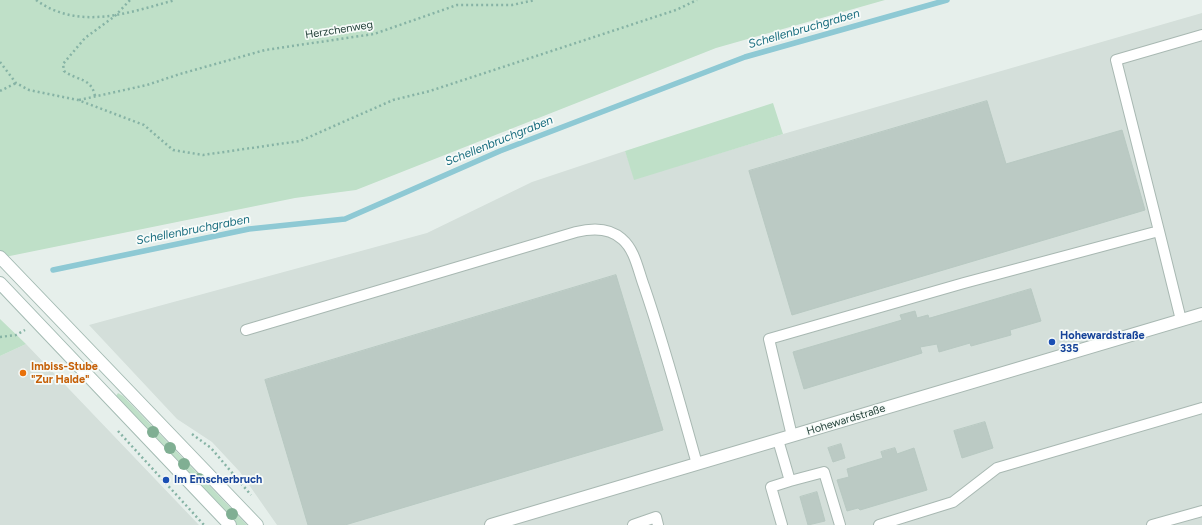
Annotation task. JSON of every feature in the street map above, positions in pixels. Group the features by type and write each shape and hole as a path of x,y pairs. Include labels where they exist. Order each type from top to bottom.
{"street":[{"path":"0,257 257,525"},
{"path":"0,283 230,525"},
{"name":"Hohewardstraße","path":"491,525 1202,314"},
{"path":"210,505 221,525"}],"lane":[{"path":"1181,320 1116,60 1202,35"},
{"path":"246,330 590,228 605,230 622,238 631,250 655,319 697,464"},
{"path":"792,436 769,339 964,283 1159,231"},
{"path":"879,525 953,502 997,468 1202,408"},
{"path":"778,440 790,481"},
{"path":"782,525 770,487 824,472 840,525"},
{"path":"1152,525 1202,511"},
{"path":"632,525 656,517 658,525"}],"path":[{"path":"36,0 49,10 69,16 115,16 175,0"},
{"path":"95,96 94,88 85,80 72,78 64,71 63,64 85,38 115,16 130,0"},
{"name":"Herzchenweg","path":"78,100 147,85 265,50 374,34 457,5 512,5 535,0"},
{"path":"0,62 16,83 29,90 78,100 144,125 172,150 204,155 300,141 393,100 437,89 676,10 697,0"},
{"path":"0,91 16,83"},
{"path":"0,337 26,331 21,326"}],"shaded area":[{"path":"1202,13 1202,525 277,525 240,472 212,442 177,419 89,325 427,233 532,182 625,151 635,179 783,134"},
{"path":"26,344 199,525 0,525 0,356"}],"green space":[{"path":"0,0 885,0 716,48 356,190 295,198 0,258"},
{"path":"773,103 783,134 634,180 625,151"},
{"path":"0,319 26,344 0,356"},
{"path":"118,393 123,396 247,525 235,525 116,396"}],"building":[{"path":"987,101 1006,164 1122,130 1145,210 792,315 749,171"},
{"path":"616,275 663,430 345,525 308,525 265,380"},
{"path":"1031,289 1041,321 1010,330 1011,335 971,346 970,343 939,352 937,344 920,347 922,353 804,389 793,352 902,320 900,315 915,311 917,318 928,315 929,318"},
{"path":"985,422 993,448 962,458 954,431"},
{"path":"841,444 845,458 833,462 828,448"},
{"path":"895,448 897,454 914,448 927,490 860,510 858,508 847,511 837,480 849,477 847,469 883,458 881,452"},
{"path":"817,492 825,521 808,525 800,497"}],"waterway":[{"name":"Schellenbruchgraben","path":"53,270 249,229 345,219 500,151 745,57 947,0"}],"place":[{"name":"Hohewardstraße 335","path":"1052,342"},
{"name":"Imbiss-Stube \"Zur Halde\"","path":"23,373"},
{"name":"Im Emscherbruch","path":"166,480"}]}
